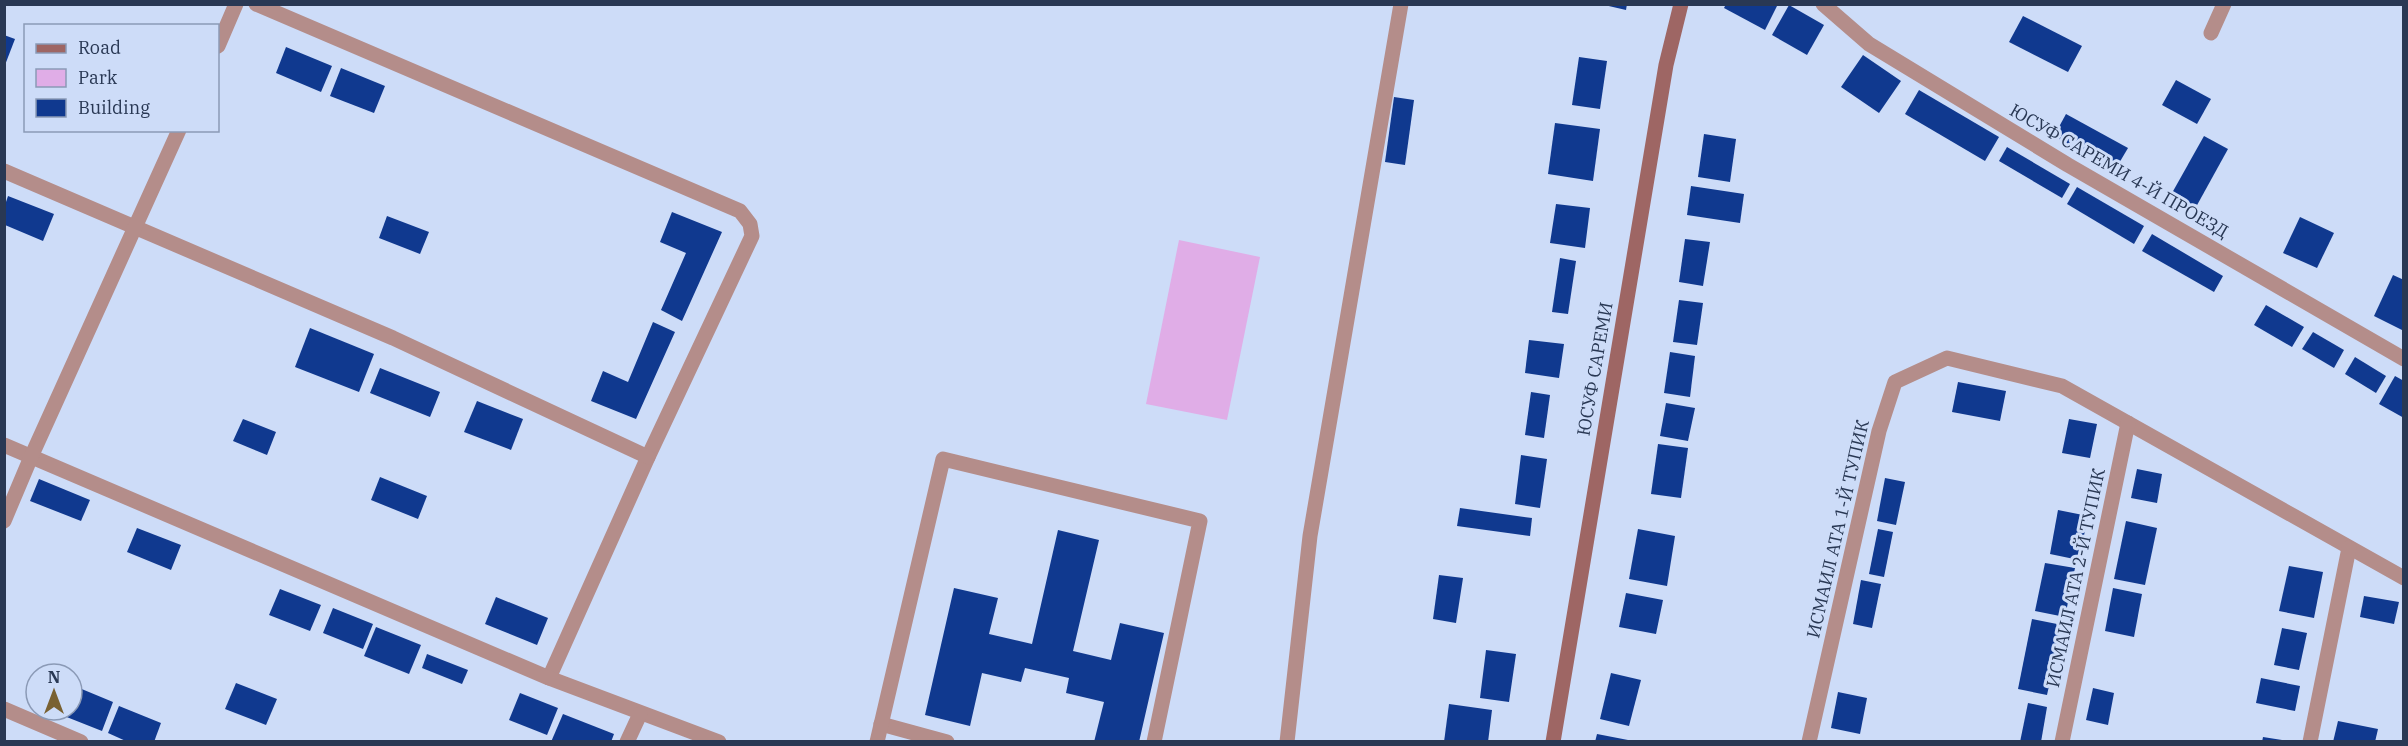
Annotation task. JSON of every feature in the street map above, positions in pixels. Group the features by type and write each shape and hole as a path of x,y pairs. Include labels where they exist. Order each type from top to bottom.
{"main road":[{"name":"ЮСУФ САРЕМИ","path":"1553,741 1666,65 1682,4"}],"street":[{"path":"219,44 236,4"},
{"path":"256,4 740,211 750,224 752,236 648,457 549,678"},
{"path":"1287,741 1310,536 1401,4"},
{"name":"ЮСУФ САРЕМИ 4-Й ПРОЕЗД","path":"1823,4 1879,50 2068,165 2403,358"},
{"path":"2211,33 2224,4"},
{"path":"4,521 178,132"},
{"path":"4,171 393,338 648,457"},
{"name":"ИСМАИЛ АТА 1-Й ТУПИК","path":"1809,741 1879,431 1895,382 1947,358 2062,386 2128,423"},
{"path":"2128,423 2403,578"},
{"name":"ИСМАИЛ АТА 2-Й ТУПИК","path":"2062,741 2128,423"},
{"path":"4,446 549,678 640,714 719,741"},
{"path":"877,741 943,459 1200,521 1154,741"},
{"path":"2310,741 2349,548"},
{"path":"4,709 81,741"},
{"path":"627,741 640,714"},
{"path":"881,724 947,741"}],"green space":[{"path":"1179,240 1260,257 1227,420 1146,404"}],"building":[{"path":"1600,4 1627,4 1626,10"},
{"path":"1726,4 1778,4 1765,30 1724,8"},
{"path":"1789,5 1824,25 1807,55 1772,35"},
{"path":"2023,16 2082,46 2068,72 2009,42"},
{"path":"4,35 15,39 5,65 4,65"},
{"path":"286,47 332,66 321,92 276,73"},
{"path":"1863,55 1901,81 1879,113 1841,87"},
{"path":"1579,57 1607,61 1600,109 1572,105"},
{"path":"341,68 385,86 374,113 330,96"},
{"path":"2176,80 2211,99 2197,124 2162,105"},
{"path":"1919,90 1999,137 1985,161 1905,114"},
{"path":"1394,97 1414,100 1405,165 1385,162"},
{"path":"2066,114 2128,148 2115,170 2054,136"},
{"path":"1555,123 1600,129 1593,181 1548,174"},
{"path":"1704,134 1736,139 1730,182 1698,177"},
{"path":"2204,136 2228,149 2196,207 2172,193"},
{"path":"2007,147 2070,184 2062,198 1999,161"},
{"path":"1691,186 1744,194 1740,223 1687,215"},
{"path":"2077,187 2144,226 2134,244 2067,204"},
{"path":"8,196 54,214 43,241 5,225 5,205"},
{"path":"1556,204 1590,208 1585,248 1550,243"},
{"path":"672,212 722,232 682,321 661,310 686,253 660,242"},
{"path":"387,216 429,232 420,254 379,238"},
{"path":"2300,217 2334,233 2317,268 2283,253"},
{"path":"2152,234 2223,276 2214,292 2142,251"},
{"path":"1685,239 1710,242 1703,286 1679,282"},
{"path":"1560,258 1576,261 1568,314 1552,312"},
{"path":"2393,275 2404,280 2404,331 2374,316"},
{"path":"1679,300 1703,303 1697,345 1673,342"},
{"path":"2266,305 2304,327 2292,347 2254,325"},
{"path":"653,322 675,332 636,419 591,401 603,371 628,382"},
{"path":"310,328 374,354 359,392 295,367"},
{"path":"2313,332 2344,350 2334,368 2302,349"},
{"path":"1529,340 1564,344 1559,378 1525,373"},
{"path":"1670,352 1695,356 1690,397 1664,393"},
{"path":"2355,357 2386,376 2376,393 2345,374"},
{"path":"380,368 440,392 430,417 370,393"},
{"path":"2395,376 2404,381 2404,418 2379,404"},
{"path":"1958,382 2006,391 2000,421 1952,412"},
{"path":"1531,392 1550,395 1544,438 1525,435"},
{"path":"477,401 523,419 511,450 464,432"},
{"path":"1666,403 1695,408 1688,441 1660,436"},
{"path":"243,419 276,432 267,455 233,441"},
{"path":"2069,419 2097,424 2090,458 2062,453"},
{"path":"1658,444 1688,448 1681,498 1651,494"},
{"path":"1521,455 1547,459 1540,508 1515,504"},
{"path":"2137,469 2162,474 2157,503 2131,498"},
{"path":"380,477 427,496 418,519 371,500"},
{"path":"1885,478 1905,482 1896,525 1877,521"},
{"path":"39,479 90,500 81,521 30,501"},
{"path":"1460,508 1532,518 1530,536 1457,526"},
{"path":"2058,510 2088,516 2079,560 2050,554"},
{"path":"2126,521 2157,528 2145,585 2114,579"},
{"path":"137,528 181,545 171,570 127,552"},
{"path":"1638,529 1675,536 1667,586 1629,579"},
{"path":"1878,529 1893,532 1884,577 1869,574"},
{"path":"1058,530 1099,540 1073,651 1111,660 1120,623 1164,633 1139,742 1094,742 1104,702 1066,693 1069,678 1025,668 1021,682 982,673 970,726 925,715 954,588 998,598 989,634 1032,644"},
{"path":"2045,563 2075,568 2065,617 2035,611"},
{"path":"2289,566 2323,572 2314,618 2279,611"},
{"path":"1439,575 1463,578 1456,623 1433,619"},
{"path":"1861,580 1881,584 1872,628 1853,624"},
{"path":"2113,588 2142,594 2134,637 2105,631"},
{"path":"280,589 321,605 310,631 269,615"},
{"path":"1626,593 1663,600 1656,634 1619,627"},
{"path":"2364,596 2399,602 2394,624 2360,617"},
{"path":"496,597 548,618 537,645 485,624"},
{"path":"333,608 373,624 363,649 323,633"},
{"path":"2032,619 2062,625 2047,695 2018,689"},
{"path":"376,627 421,645 409,674 364,656"},
{"path":"2282,628 2307,633 2299,670 2274,665"},
{"path":"1486,650 1516,654 1509,702 1480,698"},
{"path":"427,654 468,670 462,684 422,668"},
{"path":"1611,673 1641,680 1629,726 1600,719"},
{"path":"2261,678 2300,686 2295,711 2256,703"},
{"path":"236,683 277,699 266,725 225,709"},
{"path":"2093,688 2114,693 2108,725 2086,720"},
{"path":"84,690 113,702 102,731 79,722 84,722"},
{"path":"1838,692 1867,698 1860,734 1831,728"},
{"path":"520,693 558,708 547,735 509,720"},
{"path":"2028,703 2047,707 2041,742 2020,742"},
{"path":"1449,704 1492,710 1488,742 1444,742"},
{"path":"119,706 161,723 154,742 128,742 108,733"},
{"path":"563,714 614,734 611,742 551,742"},
{"path":"2338,721 2378,729 2375,742 2333,742"},
{"path":"1597,734 1628,740 1628,742 1595,742"},
{"path":"2263,737 2282,740 2282,742 2262,742"}]}
